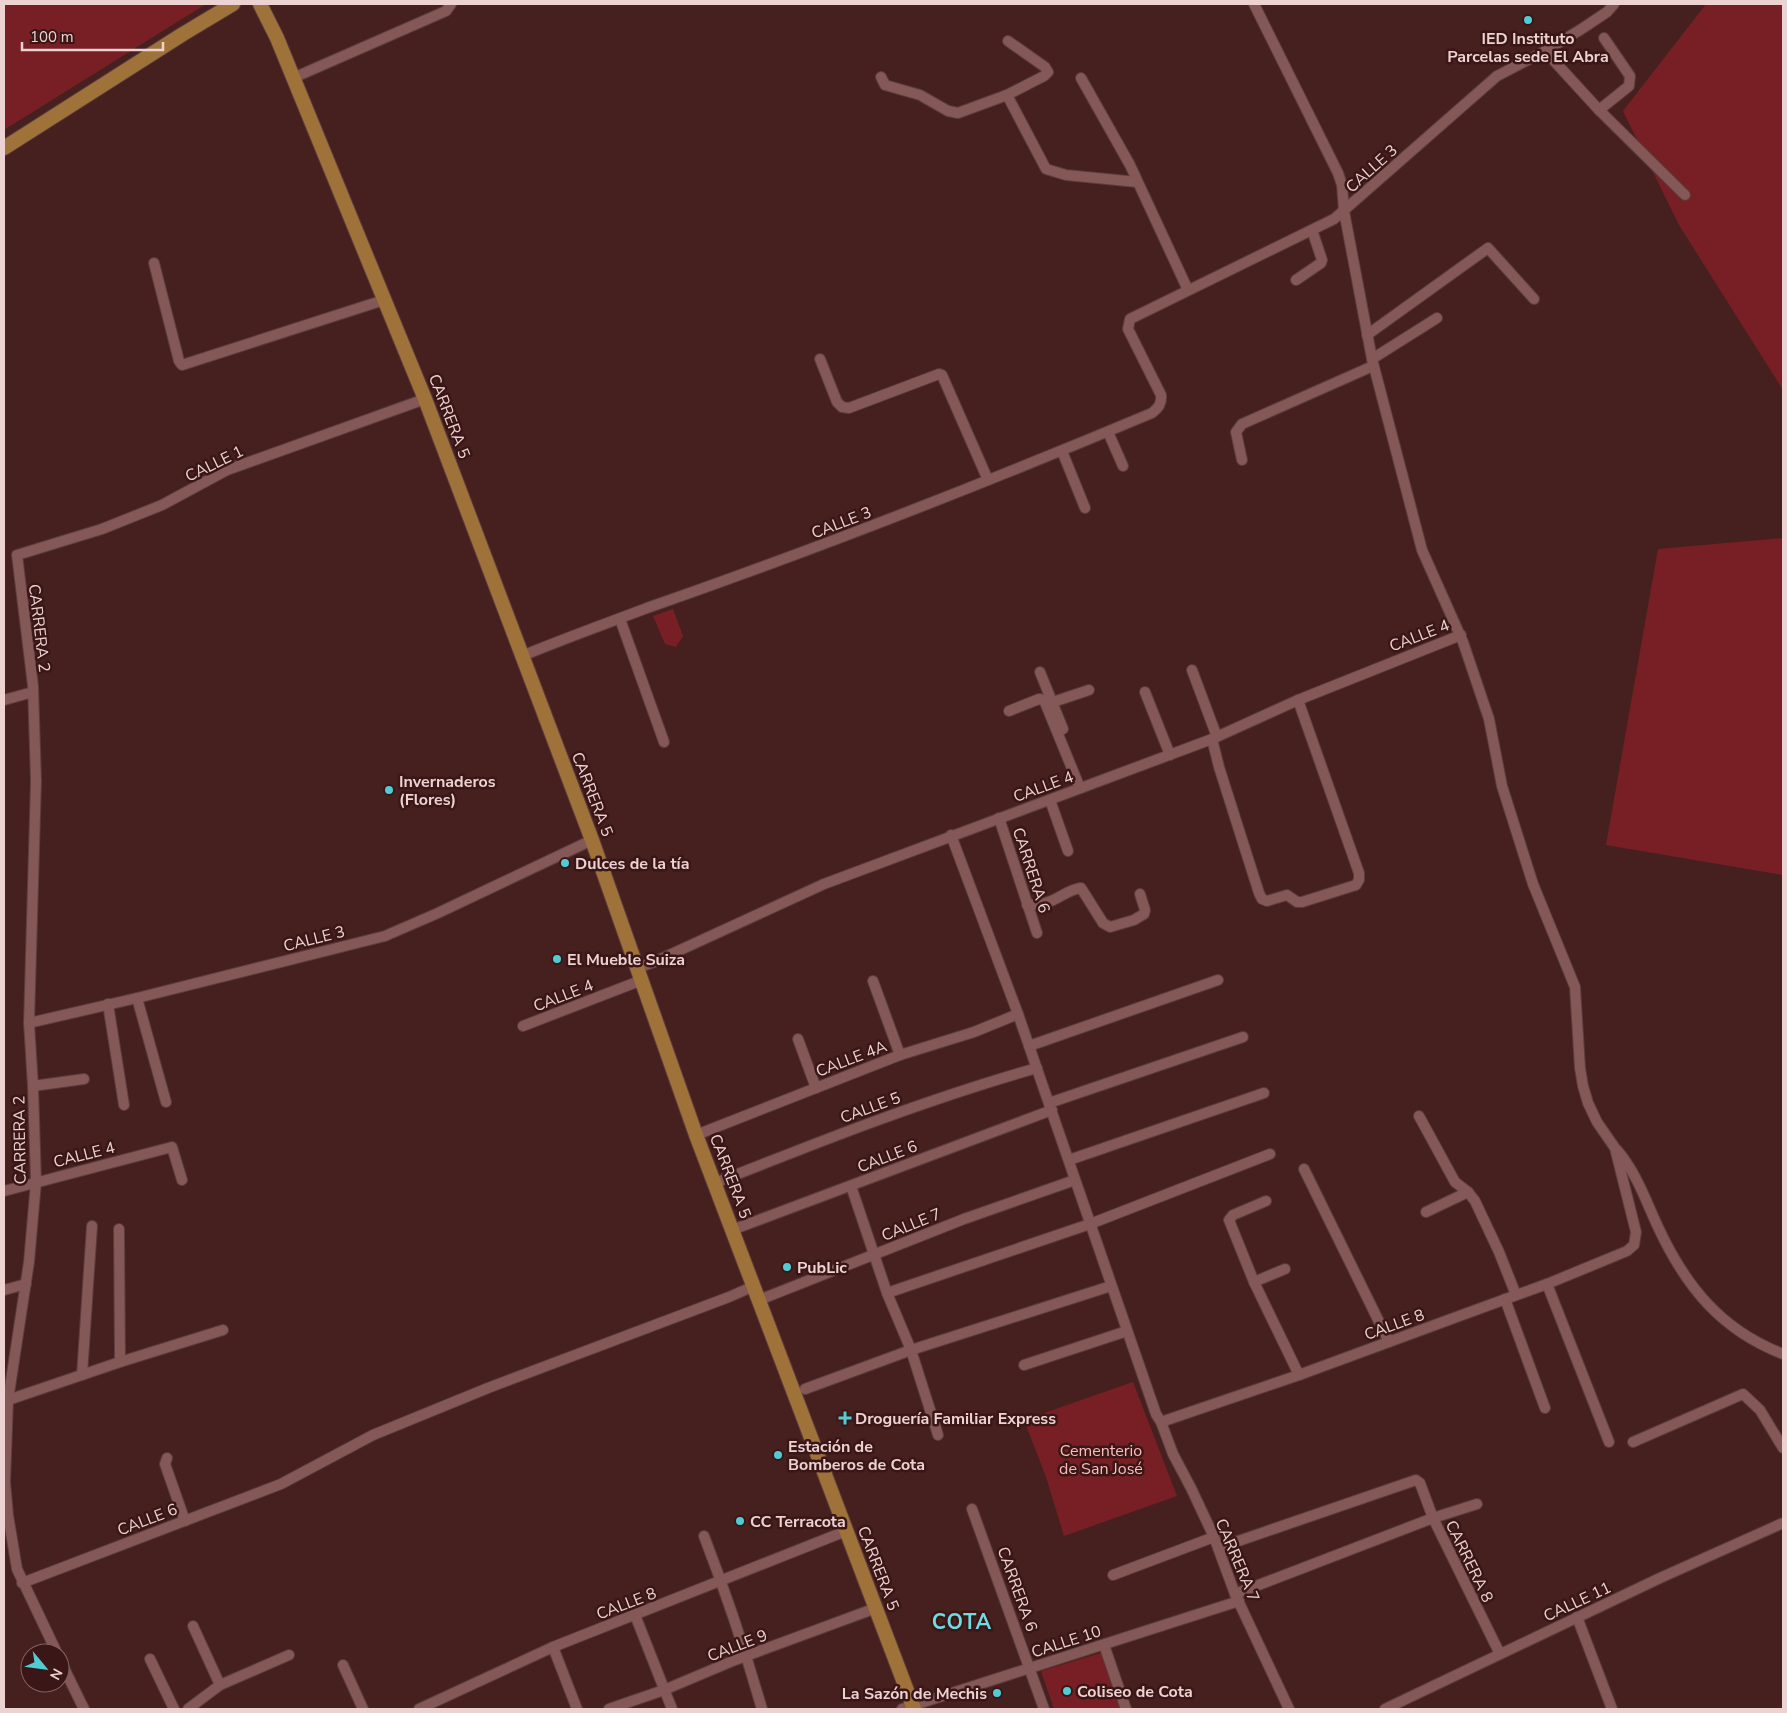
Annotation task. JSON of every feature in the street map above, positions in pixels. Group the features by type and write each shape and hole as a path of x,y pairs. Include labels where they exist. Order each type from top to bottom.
{"main road":[{"path":"183,34 221,4"},
{"path":"4,148 232,4"},
{"name":"CARRERA 5","path":"260,4 277,38 425,399 592,840 696,1135 876,1608 910,1708"},
{"name":"CARRERA 5","path":"267,4 277,38"}],"street":[{"path":"293,78 446,11 451,4"},
{"path":"1254,4 1338,173 1342,185 1344,211 1366,335 1422,550 1461,635 1489,719 1502,786 1533,884 1575,987 1580,1068 1588,1102 1597,1122 1634,1174 1659,1230 1678,1264 1700,1297 1723,1320 1742,1334 1764,1347 1783,1354"},
{"name":"CALLE 3","path":"522,656 647,608 829,543 1062,451 1152,413 1159,407 1162,400 1158,388 1128,329 1130,319 1334,219 1497,76 1545,51 1607,12 1614,4"},
{"path":"1599,110 1629,86 1630,76 1604,38"},
{"path":"881,77 886,86 920,95 948,111 958,113 1007,95 1044,76 1048,72 1045,67 1008,41"},
{"path":"1545,51 1599,110 1685,195"},
{"path":"1081,78 1130,165 1188,290"},
{"path":"1007,95 1046,169 1066,176 1137,182"},
{"path":"1296,280 1321,263 1322,260 1312,230"},
{"path":"1366,335 1488,248 1534,300"},
{"path":"154,263 179,361 182,365 384,300"},
{"path":"1242,460 1236,432 1242,424 1372,362 1437,318"},
{"path":"820,359 837,402 842,407 849,408 939,374 942,375 988,480"},
{"name":"CALLE 1","path":"17,555 102,529 162,505 227,470 425,399"},
{"path":"1108,432 1123,466"},
{"path":"1062,451 1086,508"},
{"name":"CARRERA 2","path":"17,555 33,689 36,780 29,1023 36,1182 26,1284 8,1400 5,1482 13,1554 22,1583 52,1643"},
{"path":"620,619 664,742"},
{"name":"CALLE 4","path":"523,1026 640,974 654,962 824,884 1215,738 1298,700 1461,635"},
{"path":"1192,670 1215,738 1225,785 1259,893 1262,899 1267,901 1287,895 1297,902 1302,902 1356,885 1359,880 1359,873 1298,700"},
{"path":"1040,672 1053,702 1082,787"},
{"path":"4,694 33,689"},
{"path":"4,700 33,689"},
{"path":"1053,702 1089,690"},
{"path":"1146,692 1170,755"},
{"path":"1009,711 1039,698 1044,700 1082,787"},
{"path":"1050,800 1068,851"},
{"name":"CARRERA 6","path":"999,818 1037,933"},
{"name":"CARRERA 7","path":"951,836 1018,1014 1156,1414 1161,1422 1172,1454 1191,1488 1214,1537 1237,1598 1289,1709"},
{"name":"CALLE 3","path":"29,1023 385,936 592,840"},
{"path":"1028,905 1038,905 1081,888 1103,923 1110,927 1134,920 1144,914 1146,910 1140,894"},
{"path":"1029,1046 1218,980"},
{"path":"873,981 900,1056"},
{"path":"137,998 166,1102"},
{"path":"108,1004 124,1105"},
{"name":"CALLE 4A","path":"696,1135 900,1056 974,1032 1018,1014"},
{"name":"CALLE 6","path":"732,1230 1001,1128 1050,1107 1243,1037"},
{"path":"798,1039 816,1088"},
{"name":"CALLE 5","path":"714,1183 820,1141 978,1084 1037,1068"},
{"path":"33,1086 84,1079"},
{"path":"1069,1160 1264,1093"},
{"path":"1419,1116 1455,1182 1468,1192 1475,1201 1499,1252 1516,1295"},
{"name":"CALLE 4","path":"4,1192 172,1147 182,1180"},
{"name":"CALLE 8","path":"1161,1422 1299,1375 1546,1284 1628,1251 1634,1245 1636,1232 1615,1148"},
{"path":"887,1293 1090,1224 1270,1154"},
{"path":"1304,1169 1389,1342"},
{"name":"CALLE 7","path":"759,1300 964,1218 1075,1180"},
{"path":"851,1186 887,1293 911,1350 938,1435"},
{"path":"1426,1212 1468,1192"},
{"path":"1266,1201 1233,1215 1229,1220 1254,1282 1299,1375"},
{"path":"82,1375 92,1226"},
{"path":"119,1229 120,1362"},
{"path":"1254,1282 1285,1269"},
{"path":"4,1290 26,1284"},
{"path":"1546,1284 1609,1442"},
{"name":"CALLE 6","path":"22,1583 283,1483 373,1434 488,1388 729,1298 754,1286"},
{"path":"805,1389 911,1350 1111,1286"},
{"path":"1505,1299 1545,1408"},
{"path":"8,1400 120,1362 224,1330"},
{"path":"1024,1364 1127,1331"},
{"path":"1633,1442 1743,1394 1760,1410 1783,1448"},
{"path":"168,1458 165,1464 185,1521"},
{"name":"CARRERA 8","path":"1218,1548 1416,1480 1420,1482 1433,1518 1500,1654"},
{"name":"CALLE 10","path":"910,1708 1031,1669 1237,1598 1433,1518 1477,1504"},
{"name":"CARRERA 6","path":"972,1509 1044,1709"},
{"name":"CALLE 11","path":"1385,1709 1660,1578 1783,1523"},
{"name":"CALLE 8","path":"419,1709 553,1647 846,1531"},
{"path":"704,1536 722,1581 762,1709"},
{"path":"1113,1575 1214,1537"},
{"name":"CALLE 9","path":"609,1709 664,1690 747,1656 876,1608"},
{"path":"635,1615 672,1709"},
{"path":"1577,1617 1612,1709"},
{"path":"194,1626 220,1685"},
{"path":"1104,1644 1126,1709"},
{"path":"553,1647 577,1709"},
{"path":"188,1709 220,1685 289,1655"},
{"path":"150,1659 174,1709"},
{"path":"343,1665 364,1709"},
{"path":"70,1680 84,1709"}],"green space":[{"path":"4,4 206,4 4,130"},
{"path":"1706,4 1783,4 1783,390 1679,225 1623,111"},
{"path":"1783,538 1783,875 1606,845 1658,549"},
{"path":"673,609 683,636 676,647 665,644 653,616"},
{"name":"Cementerio de San José","path":"1133,1382 1177,1496 1064,1536 1046,1477 1024,1420"},
{"path":"1101,1653 1120,1709 1054,1709 1041,1671"}],"place":[{"name":"IED Instituto Parcelas sede El Abra","path":"1528,20"},
{"name":"Invernaderos (Flores)","path":"389,790"},
{"name":"Dulces de la tía","path":"565,863"},
{"name":"El Mueble Suiza","path":"557,959"},
{"name":"PubLic","path":"787,1267"},
{"name":"Droguería Familiar Express","path":"845,1418"},
{"name":"Estación de Bomberos de Cota","path":"778,1455"},
{"name":"CC Terracota","path":"740,1521"},
{"name":"Coliseo de Cota","path":"1067,1691"},
{"name":"La Sazón de Mechis","path":"997,1693"}],"district":[{"name":"COTA","path":"962,1622"}]}
